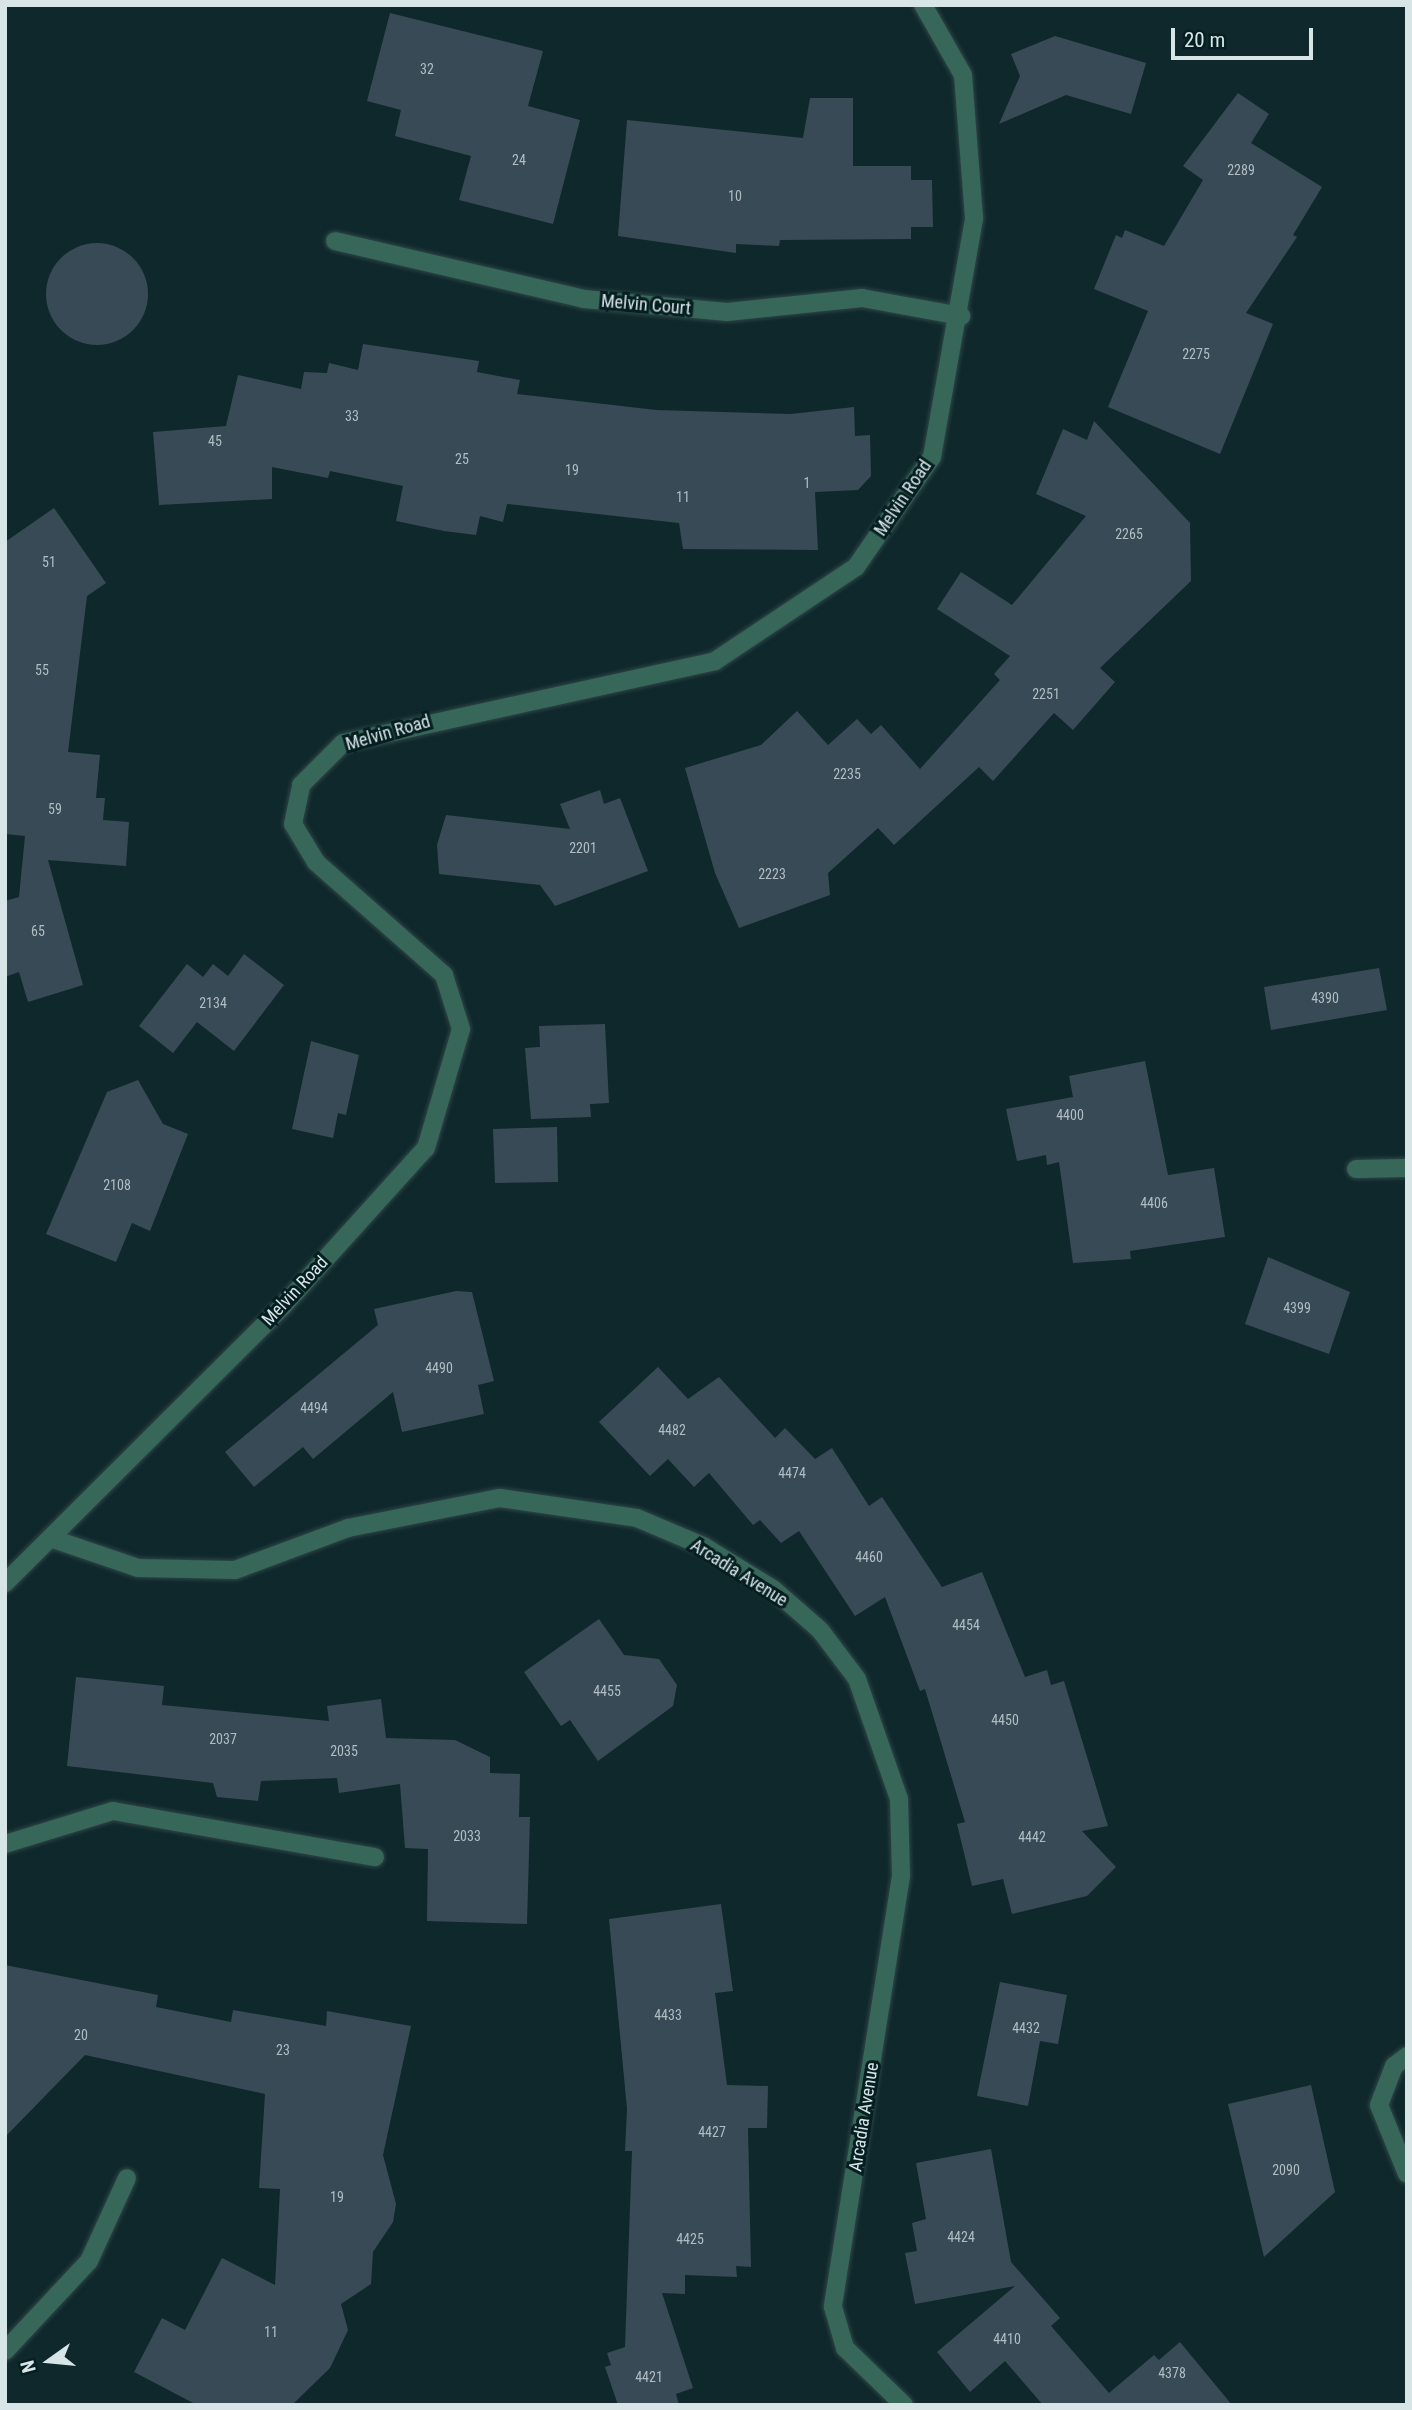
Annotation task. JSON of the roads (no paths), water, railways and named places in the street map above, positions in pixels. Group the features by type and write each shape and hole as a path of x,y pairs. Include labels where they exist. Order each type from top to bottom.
{"street":[{"name":"Melvin Road","path":"5,1583 54,1539 426,1148 461,1029 444,975 316,862 293,824 301,785 343,743 715,660 856,567 932,457 961,316 974,218 963,75 923,5"},
{"name":"Melvin Court","path":"335,241 584,299 727,312 862,298 961,316"},
{"path":"1356,1169 1407,1168"},
{"name":"Arcadia Avenue","path":"54,1539 138,1568 235,1570 348,1528 500,1498 636,1518 703,1546 773,1590 820,1630 857,1679 899,1798 901,1876 833,2307 845,2348 904,2405"},
{"path":"5,1844 113,1811 374,1857"},
{"path":"1407,2056 1394,2066 1379,2105 1407,2174"},
{"path":"5,2351 89,2261 127,2178"}]}
